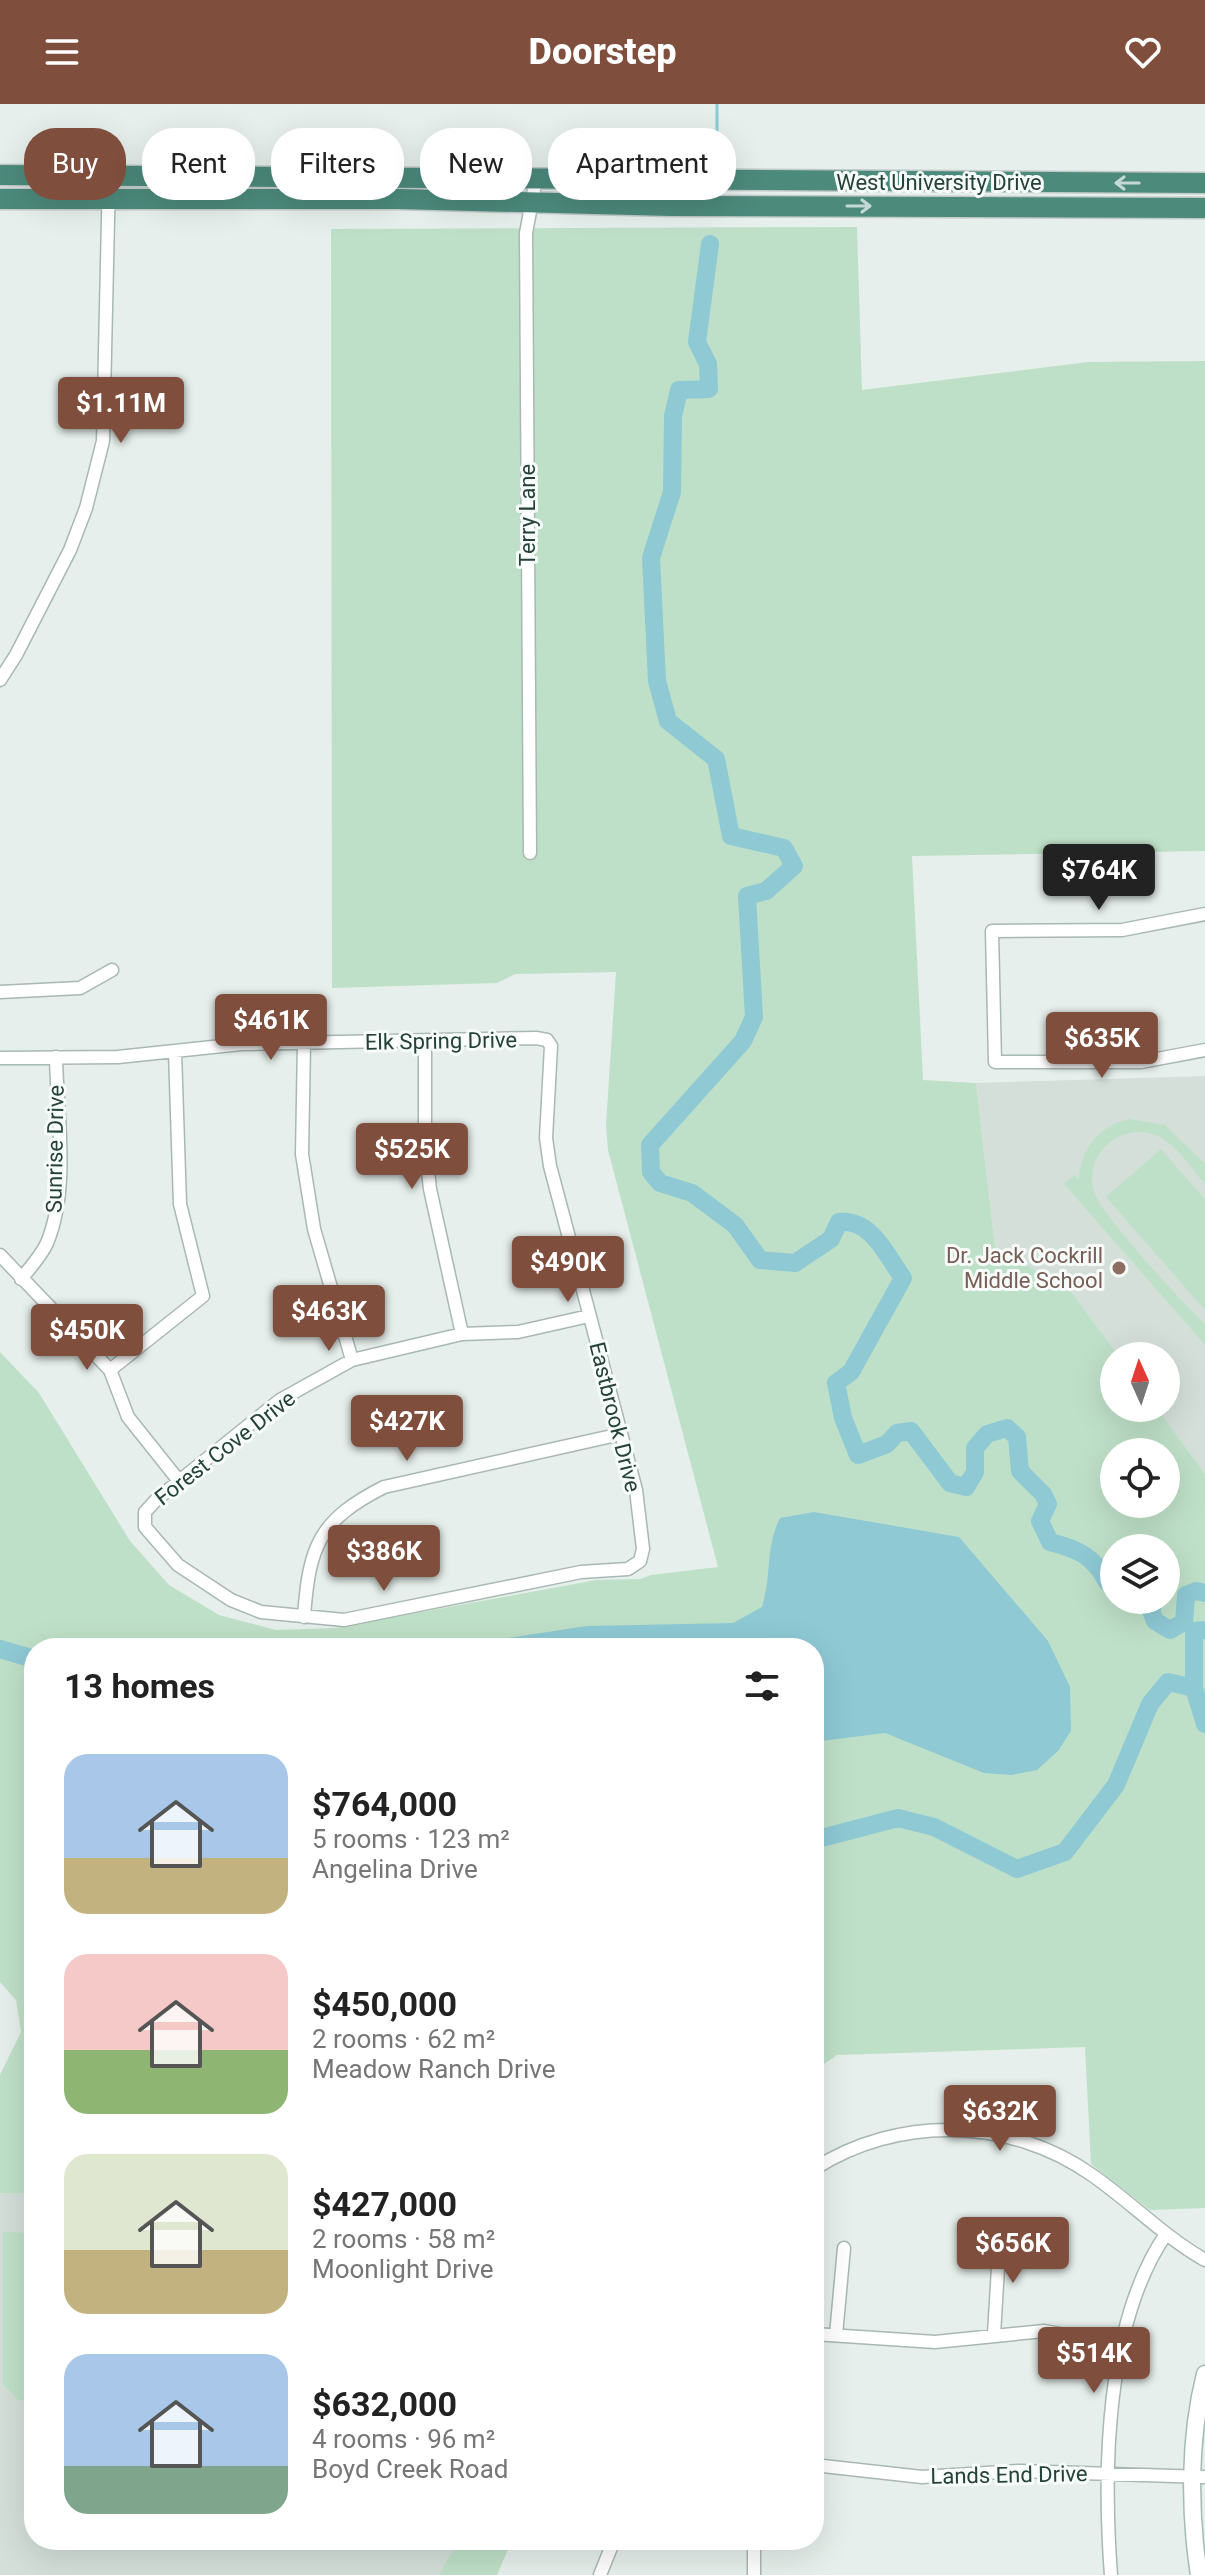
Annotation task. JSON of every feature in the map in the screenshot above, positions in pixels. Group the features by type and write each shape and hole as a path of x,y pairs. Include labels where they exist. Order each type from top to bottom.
{"highway":[{"name":"West University Drive","path":"0,175 24,175"},
{"name":"West University Drive","path":"126,175 1205,183"},
{"name":"West University Drive","path":"0,199 24,199"},
{"name":"West University Drive","path":"126,200 398,199 1205,208"}],"main road":[{"path":"1199,2575 1199,2477 1205,2374"}],"street":[{"name":"Terry Lane","path":"530,853 526,249 529,202 536,179"},
{"path":"0,680 70,550 94,481 105,415 109,200"},
{"path":"1205,914 1122,930 992,931 995,1062 1141,1062 1205,1050"},
{"path":"0,992 80,988 112,970"},
{"name":"Elk Spring Drive","path":"0,1058 118,1057 241,1044 547,1040"},
{"name":"Eastbrook Drive","path":"304,1617 344,1620 581,1572 628,1569 640,1561 643,1549 636,1490 550,1166 546,1138 552,1052 547,1040"},
{"path":"425,1042 425,1144 430,1189 462,1334"},
{"path":"304,1043 302,1154 314,1229 352,1360"},
{"path":"110,1370 203,1296 180,1204 175,1052"},
{"name":"Sunrise Drive","path":"21,1279 45,1247 56,1216 59,1188 56,1057"},
{"path":"0,1255 110,1370 128,1417 179,1481"},
{"name":"Forest Cove Drive","path":"304,1617 261,1612 231,1600 178,1565 152,1538 144,1519 157,1499 280,1400 352,1360 462,1334 518,1332 589,1316"},
{"path":"304,1617 307,1583 317,1541 332,1519 355,1501 384,1487 621,1434"},
{"path":"824,2164 849,2150 897,2134 948,2129 999,2134 1047,2149 1078,2165 1166,2234 1205,2260"},
{"path":"1111,2575 1109,2425 1124,2346 1148,2266 1166,2234"},
{"path":"994,2334 1000,2235"},
{"path":"836,2335 844,2248"},
{"path":"824,2334 935,2342 994,2334 1059,2332 1124,2346"},
{"name":"Lands End Drive","path":"824,2466 922,2477 1019,2471 1199,2477"},
{"path":"600,2575 610,2550"},
{"path":"754,2550 754,2575"}],"shaded area":[{"name":"Dr. Jack Cockrill Middle School","path":"1205,1076 1205,1474 1167,1422 1180,1422 1180,1342 1109,1342 1070,1290 995,1247 976,1083"},
{"path":"0,2193 24,2193 24,2550 453,2550 439,2575 0,2575"}],"green space":[{"path":"857,227 862,390 1088,362 1205,361 1205,851 912,856 923,1080 976,1083 995,1247 1070,1290 1109,1342 1100,1342 1100,1422 1167,1422 1179,1438 1100,1438 1100,1518 1180,1518 1180,1440 1205,1474 1205,2208 1150,2210 1091,2164 1085,2047 837,2055 824,2064 824,1638 24,1638 24,2193 0,2193 0,2075 21,2032 16,2000 0,1982 0,1352 39,1393 130,1541 169,1585 219,1615 276,1630 335,1628 596,1580 640,1579 718,1567 608,1150 606,1125 616,972 515,974 497,983 332,988 331,229"},
{"path":"1129,1119 1165,1125 1205,1164 1205,1184 1165,1140 1144,1132 1131,1133 1107,1144 1094,1166 1092,1180 1101,1206 1163,1280 1205,1324 1205,1345 1064,1184 1074,1175 1079,1180 1087,1149 1100,1133"},
{"path":"1161,1149 1205,1199 1205,1310 1106,1197"},
{"path":"3,2232 24,2233 24,2400 18,2400 3,2384"},
{"path":"453,2550 508,2550 497,2575 439,2575"}],"water":[{"path":"814,1512 959,1537 1048,1641 1070,1687 1071,1731 1058,1751 1037,1770 1011,1775 984,1773 885,1733 824,1741 824,1638 508,1638 587,1626 733,1623 762,1607 772,1540 780,1518"}],"waterway":[{"path":"717,104 717,128"},
{"path":"710,244 697,342 708,364 709,389 679,390 673,416 672,492 651,558 657,681 668,721 716,759 731,836 784,848 794,866 766,891 747,896 754,1017 743,1041 650,1145 651,1172 660,1183 692,1193 735,1225 760,1260 795,1263 831,1239 839,1222 861,1226 869,1232 903,1278 851,1372 836,1383 843,1418 858,1455 887,1444 897,1433 911,1431 950,1483 966,1487 975,1472 975,1448 987,1434 1007,1428 1017,1437 1020,1471 1043,1494 1048,1504 1040,1521 1050,1542 1083,1554 1100,1571"},
{"path":"1152,1614 1155,1621 1170,1630 1184,1622 1186,1595 1196,1591 1205,1593"},
{"path":"1194,1688 1194,1631 1205,1630"},
{"path":"0,1649 24,1656"},
{"path":"824,1837 898,1818 934,1827 1017,1869 1065,1852 1116,1785 1150,1704 1168,1682 1194,1688 1205,1724"}],"place":[{"name":"Dr. Jack Cockrill Middle School","path":"1119,1268"}]}
